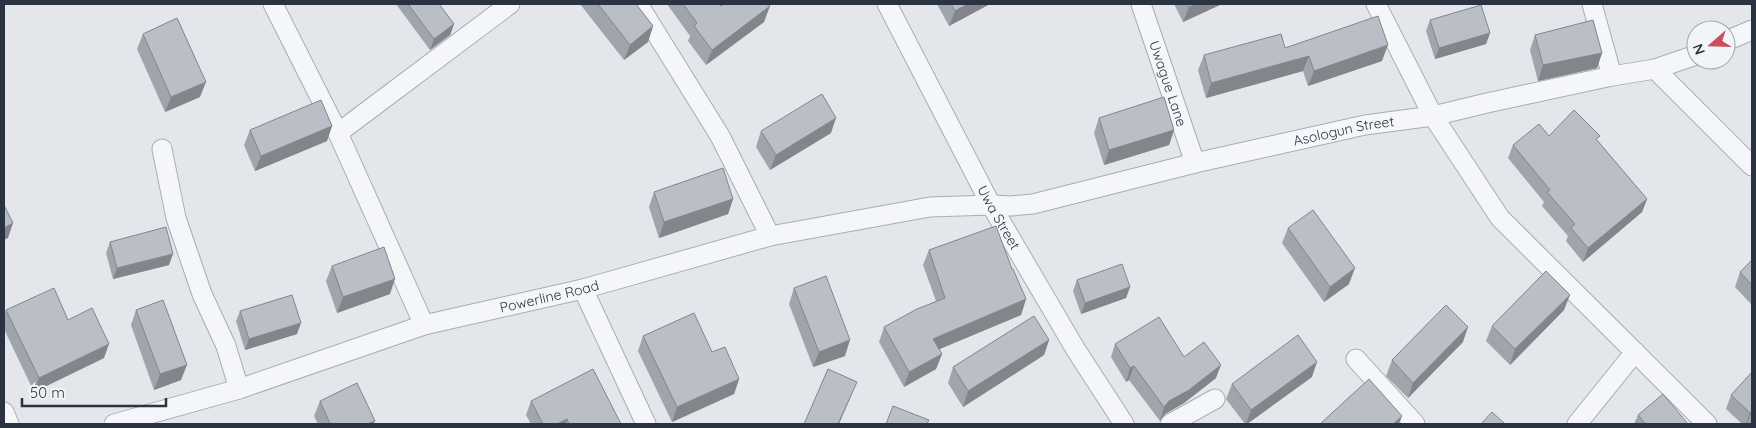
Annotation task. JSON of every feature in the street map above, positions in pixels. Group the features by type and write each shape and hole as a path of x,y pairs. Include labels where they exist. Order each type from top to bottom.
{"street":[{"path":"273,4 338,133 424,324"},
{"path":"338,133 510,4"},
{"path":"638,4 720,136 770,236"},
{"name":"Uwa Street","path":"887,4 991,205 1076,350 1124,424"},
{"name":"Uwague Lane","path":"1141,4 1195,162"},
{"path":"1376,4 1433,116 1500,218 1707,424"},
{"path":"1592,4 1612,76"},
{"path":"1736,37 1752,30"},
{"name":"Asologun Street","path":"991,205 1033,204 1195,162 1365,125 1433,116 1612,76 1655,69 1686,58"},
{"path":"1655,69 1752,166"},
{"path":"162,149 176,218 202,294 226,346 239,389"},
{"name":"Powerline Road","path":"114,424 239,389 424,324 583,289 770,236 930,207 991,205"},
{"path":"583,289 646,424"},
{"path":"1577,424 1635,352"},
{"path":"1356,359 1415,424"},
{"path":"1170,424 1215,400"},
{"path":"4,412 10,424"}],"building":[{"path":"408,4 439,4 454,24 434,39"},
{"path":"598,4 636,4 653,26 630,45"},
{"path":"683,4 720,4 721,6 724,4 768,4 770,6 712,50 694,26 697,23"},
{"path":"951,4 968,4 955,11"},
{"path":"1481,5 1490,33 1439,48 1430,20"},
{"path":"1378,16 1388,45 1314,71 1309,56 1211,83 1204,55 1281,34 1285,48"},
{"path":"177,18 206,82 171,97 143,34"},
{"path":"1593,20 1602,53 1543,65 1535,35"},
{"path":"822,94 836,118 776,155 761,131"},
{"path":"1164,97 1174,130 1109,150 1099,118"},
{"path":"321,100 332,126 261,156 250,130"},
{"path":"1574,110 1600,136 1596,139 1647,199 1588,248 1571,228 1575,224 1547,192 1550,190 1513,145 1539,124 1549,136"},
{"path":"723,168 733,199 664,222 654,192"},
{"path":"4,205 13,223 4,228"},
{"path":"1313,210 1355,268 1330,287 1288,228"},
{"path":"996,226 1012,269 1026,299 933,339 942,354 909,372 884,327 917,309 945,298 929,250"},
{"path":"166,227 173,254 117,268 110,242"},
{"path":"384,247 395,279 343,297 332,266"},
{"path":"1752,260 1752,285 1740,272"},
{"path":"1122,264 1130,287 1085,303 1077,280"},
{"path":"1546,271 1570,295 1515,349 1492,326"},
{"path":"826,276 850,340 819,352 794,288"},
{"path":"54,288 68,320 92,308 109,344 39,378 6,310"},
{"path":"292,295 301,323 249,339 240,311"},
{"path":"163,300 187,365 160,374 136,310"},
{"path":"1446,305 1468,327 1413,383 1392,360"},
{"path":"694,313 712,352 725,347 739,379 677,407 643,336"},
{"path":"1034,316 1049,340 968,391 953,367"},
{"path":"1159,317 1184,357 1204,342 1221,365 1189,390 1169,401 1164,407 1134,366 1130,368 1115,344"},
{"path":"1298,335 1317,362 1251,410 1232,384"},
{"path":"593,369 621,424 569,424 567,419 557,424 543,424 531,401"},
{"path":"828,369 857,382 838,424 804,424"},
{"path":"1752,372 1752,411 1750,413 1731,395"},
{"path":"1369,379 1402,416 1393,424 1320,424"},
{"path":"357,383 375,421 367,424 330,424 320,401"},
{"path":"1663,394 1688,424 1646,424 1638,415"},
{"path":"893,406 929,420 927,424 886,424"},
{"path":"1492,412 1505,424 1481,424"}]}
